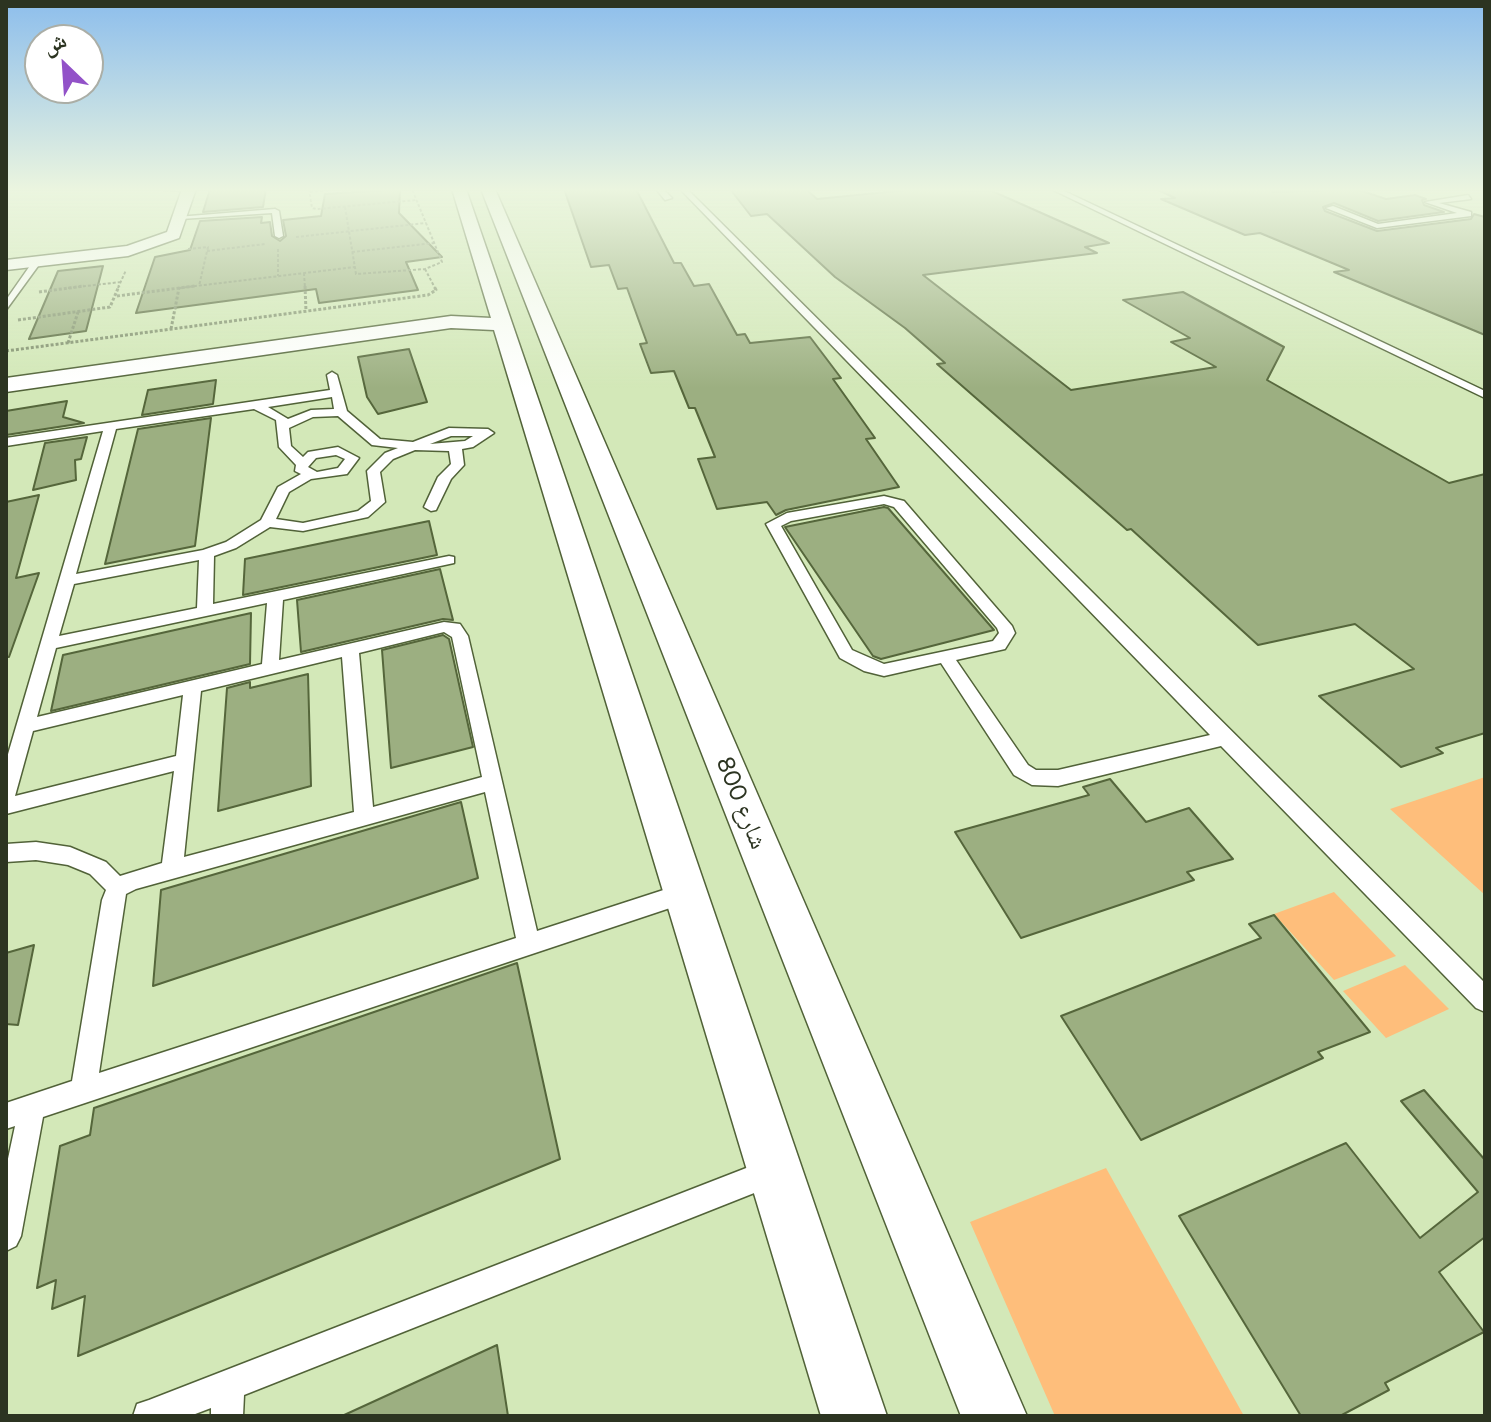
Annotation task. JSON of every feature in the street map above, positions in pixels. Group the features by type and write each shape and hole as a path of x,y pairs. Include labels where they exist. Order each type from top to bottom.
{"street":[{"path":"6,265 92,255"},
{"name":"شارع 800","path":"491,255 497,311 854,1416"},
{"name":"شارع 800","path":"500,255 598,457 994,1416"},
{"path":"6,373 47,373 440,323 497,311"},
{"path":"6,385 47,373"},
{"path":"546,465 598,457"}],"lane":[{"path":"749,255 1485,1000"},
{"path":"1193,255 1485,395"},
{"path":"1216,255 1471,375"},
{"path":"6,307 37,262"},
{"path":"267,522 303,527 363,514 378,502 373,471 378,463 415,447 449,432 488,433 455,447 415,447 376,442 341,412 332,375"},
{"path":"6,442 336,393"},
{"path":"254,405 276,412 285,425 285,447 305,469 324,476 342,471 353,458 415,447"},
{"path":"285,425 311,414 341,412"},
{"path":"6,794 111,426"},
{"path":"431,507 445,477 458,465 455,447"},
{"path":"66,581 207,554 231,545 267,522 283,490 305,469 312,455 330,451 346,452 353,458"},
{"path":"884,500 899,504 1007,633 999,645 945,656 884,670 846,654 773,524 787,517 884,500"},
{"path":"205,611 207,554"},
{"path":"48,644 449,560"},
{"path":"270,668 275,597"},
{"path":"26,726 444,627 454,628 460,636 529,944"},
{"path":"350,650 364,817"},
{"path":"945,656 1021,770 1032,777 1058,778 1226,738"},
{"path":"172,869 193,687"},
{"path":"6,806 184,761"},
{"path":"84,1090 113,900 118,888 172,869 493,782"},
{"path":"6,853 36,851 70,856 98,868 118,888"},
{"path":"6,1236 19,1112 685,893"},
{"path":"149,1416 228,1401 775,1171"}],"path":[{"path":"6,321 110,307 117,296 129,255"},
{"path":"278,255 278,276"},
{"path":"353,255 356,274 367,276 425,269 442,262 439,255"},
{"path":"117,296 355,267"},
{"path":"6,351 428,295 436,290 425,269"},
{"path":"304,273 306,311"},
{"path":"15,294 122,282"},
{"path":"171,329 179,288"},
{"path":"68,343 78,312"}],"shaded area":[{"path":"1485,777 1485,895 1390,809"},
{"path":"1334,892 1396,956 1334,980 1274,914"},
{"path":"1405,965 1449,1009 1386,1038 1343,991"},
{"path":"1106,1168 1244,1416 1055,1416 970,1222"}],"building":[{"path":"587,255 670,255 674,263 681,263 694,286 709,284 737,335 745,334 750,343 810,337 841,378 833,379 875,438 866,439 899,487 786,510 776,515 767,502 717,509 698,459 715,457 695,408 689,408 674,371 651,373 640,344 647,343 627,288 618,289 609,265 591,267"},
{"path":"812,255 1078,255 923,275 1071,390 1216,367 1171,342 1190,338 1123,300 1183,292 1284,347 1267,380 1449,483 1485,474 1485,733 1436,748 1443,753 1401,767 1319,696 1414,669 1355,624 1258,645 1131,529 1127,530 937,364 945,363 905,328 835,277"},
{"path":"1314,255 1485,255 1485,335 1334,272 1349,270"},
{"path":"155,257 442,257 406,262 418,290 319,303 316,289 136,313"},
{"path":"103,266 86,331 29,339 58,271"},
{"path":"409,349 427,402 378,414 367,397 358,357"},
{"path":"216,380 213,404 142,415 148,390"},
{"path":"67,401 63,417 84,423 6,435 6,411"},
{"path":"211,418 195,546 105,564 138,429"},
{"path":"87,437 81,459 75,460 76,480 33,490 45,443"},
{"path":"39,495 16,578 39,573 9,657 6,657 6,502"},
{"path":"884,507 994,630 881,659 873,656 785,527"},
{"path":"429,521 437,555 243,595 245,559"},
{"path":"440,569 453,620 443,619 301,652 297,600"},
{"path":"251,613 250,664 51,711 63,655"},
{"path":"443,635 449,639 473,747 391,768 382,650"},
{"path":"308,674 311,786 218,811 227,688 250,682 250,688"},
{"path":"1110,779 1146,822 1189,808 1233,859 1187,872 1194,880 1021,938 955,832 1089,795 1083,787"},
{"path":"461,802 478,878 153,986 161,890"},
{"path":"1274,915 1370,1032 1318,1052 1323,1058 1141,1140 1061,1016 1261,938 1249,924"},
{"path":"34,945 18,1025 6,1024 6,953"},
{"path":"517,963 560,1159 78,1356 85,1296 52,1309 56,1280 37,1288 60,1146 90,1135 94,1108"},
{"path":"1424,1090 1485,1160 1485,1237 1439,1272 1484,1332 1385,1383 1389,1390 1340,1416 1301,1416 1179,1216 1346,1143 1420,1238 1478,1192 1401,1101"},
{"path":"497,1345 508,1416 342,1416"}]}
